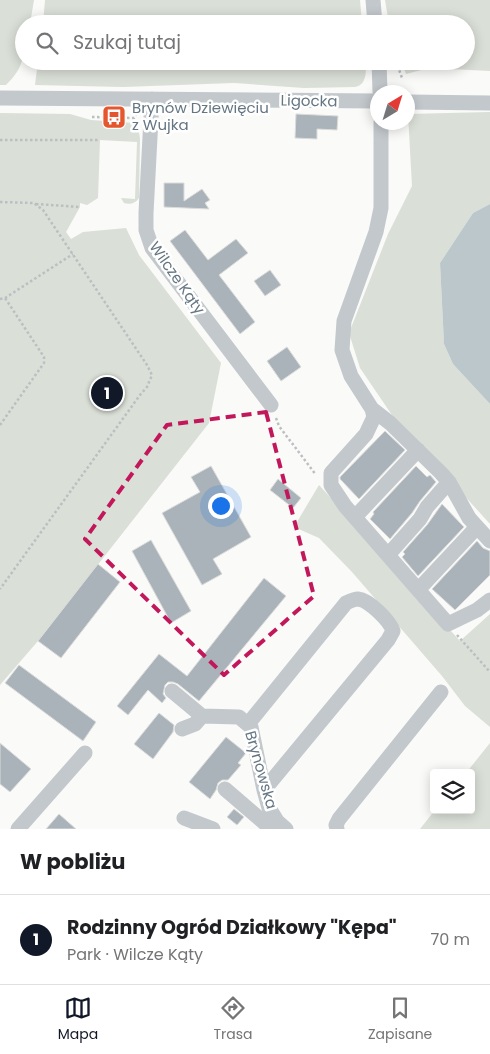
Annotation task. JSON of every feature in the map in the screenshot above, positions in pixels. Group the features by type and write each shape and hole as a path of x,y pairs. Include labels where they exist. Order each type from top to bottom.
{"street":[{"path":"373,0 375,15"},
{"path":"379,70 380,85"},
{"name":"Ligocka","path":"0,98 370,101"},
{"name":"Wilcze Kąty","path":"152,99 146,213 146,230 152,248 270,405"},
{"path":"415,102 490,103"},
{"path":"381,130 381,208 376,232 344,321 342,350 351,376 372,409 374,417 366,434 331,473 331,485 355,517 448,624 477,610 490,600"},
{"path":"372,409 390,423 449,482 469,518 490,541"},
{"path":"355,517 418,450"},
{"path":"388,555 449,482"},
{"path":"418,590 477,527"},
{"path":"248,724 346,603 356,599 366,602 389,622 392,631 388,640 264,790"},
{"path":"172,691 202,716 195,724 182,729"},
{"path":"336,829 339,819 441,692"},
{"name":"Brynowska","path":"202,716 239,717 251,727 273,826"},
{"path":"18,829 84,753"},
{"path":"225,789 273,826"},
{"path":"184,818 213,829"}],"path":[{"path":"399,70 402,78"},
{"path":"0,140 100,140"},
{"path":"0,202 34,203 80,208"},
{"path":"0,589 147,387 152,375 43,210 34,203"},
{"path":"0,299 5,298 72,254"},
{"path":"0,425 44,363 44,357 5,298"},
{"path":"270,405 280,426 323,484 331,485"},
{"path":"448,624 490,672"}],"highlighted area":[{"path":"266,412 314,596 224,675 85,539 167,425"}],"shaded area":[{"path":"0,0 34,0 32,15 15,15 15,70 18,70 6,85 0,85"},
{"path":"45,0 360,0 361,15 44,15"},
{"path":"385,0 490,0 490,71 470,70 475,70 475,15 388,15"},
{"path":"37,70 366,70 364,81 355,87 304,88 234,83 123,87 35,85"},
{"path":"404,70 421,70 406,74"},
{"path":"490,112 490,204 473,213 440,263 444,344 453,364 490,404 490,524 394,418 360,368 349,333 388,234 412,186 409,130 415,130 415,114"},
{"path":"0,113 70,114 91,120 135,123 138,125 140,139 138,200 128,204 124,203 121,198 135,199 137,142 100,140 98,198 87,205 80,203 80,207 66,232 71,239 83,232 126,228 139,255 221,363 209,423 38,641 0,685"},
{"path":"490,204 490,404 453,364 444,344 440,263 473,213"},
{"path":"319,485 460,641 490,614 490,727 465,706 442,676 352,572 319,538 294,527"},
{"path":"490,743 490,829 420,829 432,814 475,814 475,769 469,769"}],"building":[{"path":"296,114 338,116 337,130 317,129 317,139 295,138"},
{"path":"164,183 184,183 184,201 202,189 210,200 205,203 209,209 164,207"},
{"path":"185,230 208,260 236,239 248,253 219,275 255,322 240,334 170,241"},
{"path":"270,270 281,285 265,296 254,281"},
{"path":"287,347 301,367 281,381 267,361"},
{"path":"385,431 405,450 359,499 340,477"},
{"path":"211,466 251,537 213,559 222,574 202,585 162,513 200,492 191,477"},
{"path":"416,466 427,477 430,475 436,482 390,539 370,519 374,514 373,512"},
{"path":"278,479 301,498 293,508 270,490"},
{"path":"442,504 464,527 418,576 402,557 405,554 403,552 427,525"},
{"path":"151,540 191,611 171,623 132,551"},
{"path":"477,541 483,548 490,551 490,575 455,610 432,589"},
{"path":"98,564 120,582 61,658 38,641"},
{"path":"264,578 286,596 199,701 178,684 168,682 165,685 163,694 166,698 162,703 148,690 128,715 117,706 159,654 187,676"},
{"path":"19,665 96,722 83,741 5,683"},
{"path":"159,713 174,725 173,732 153,759 134,744"},
{"path":"226,737 246,753 238,763 241,765 228,780 222,780 218,783 210,799 189,782"},
{"path":"0,743 31,769 10,792 0,784"},
{"path":"234,809 244,817 237,825 227,817"},
{"path":"59,814 76,829 46,829"}],"place":[{"name":"Brynów Dziewięciu z Wujka","path":"114,117"},
{"name":"Rodzinny Ogród Działkowy \"Kępa\"","path":"107,393"}]}
